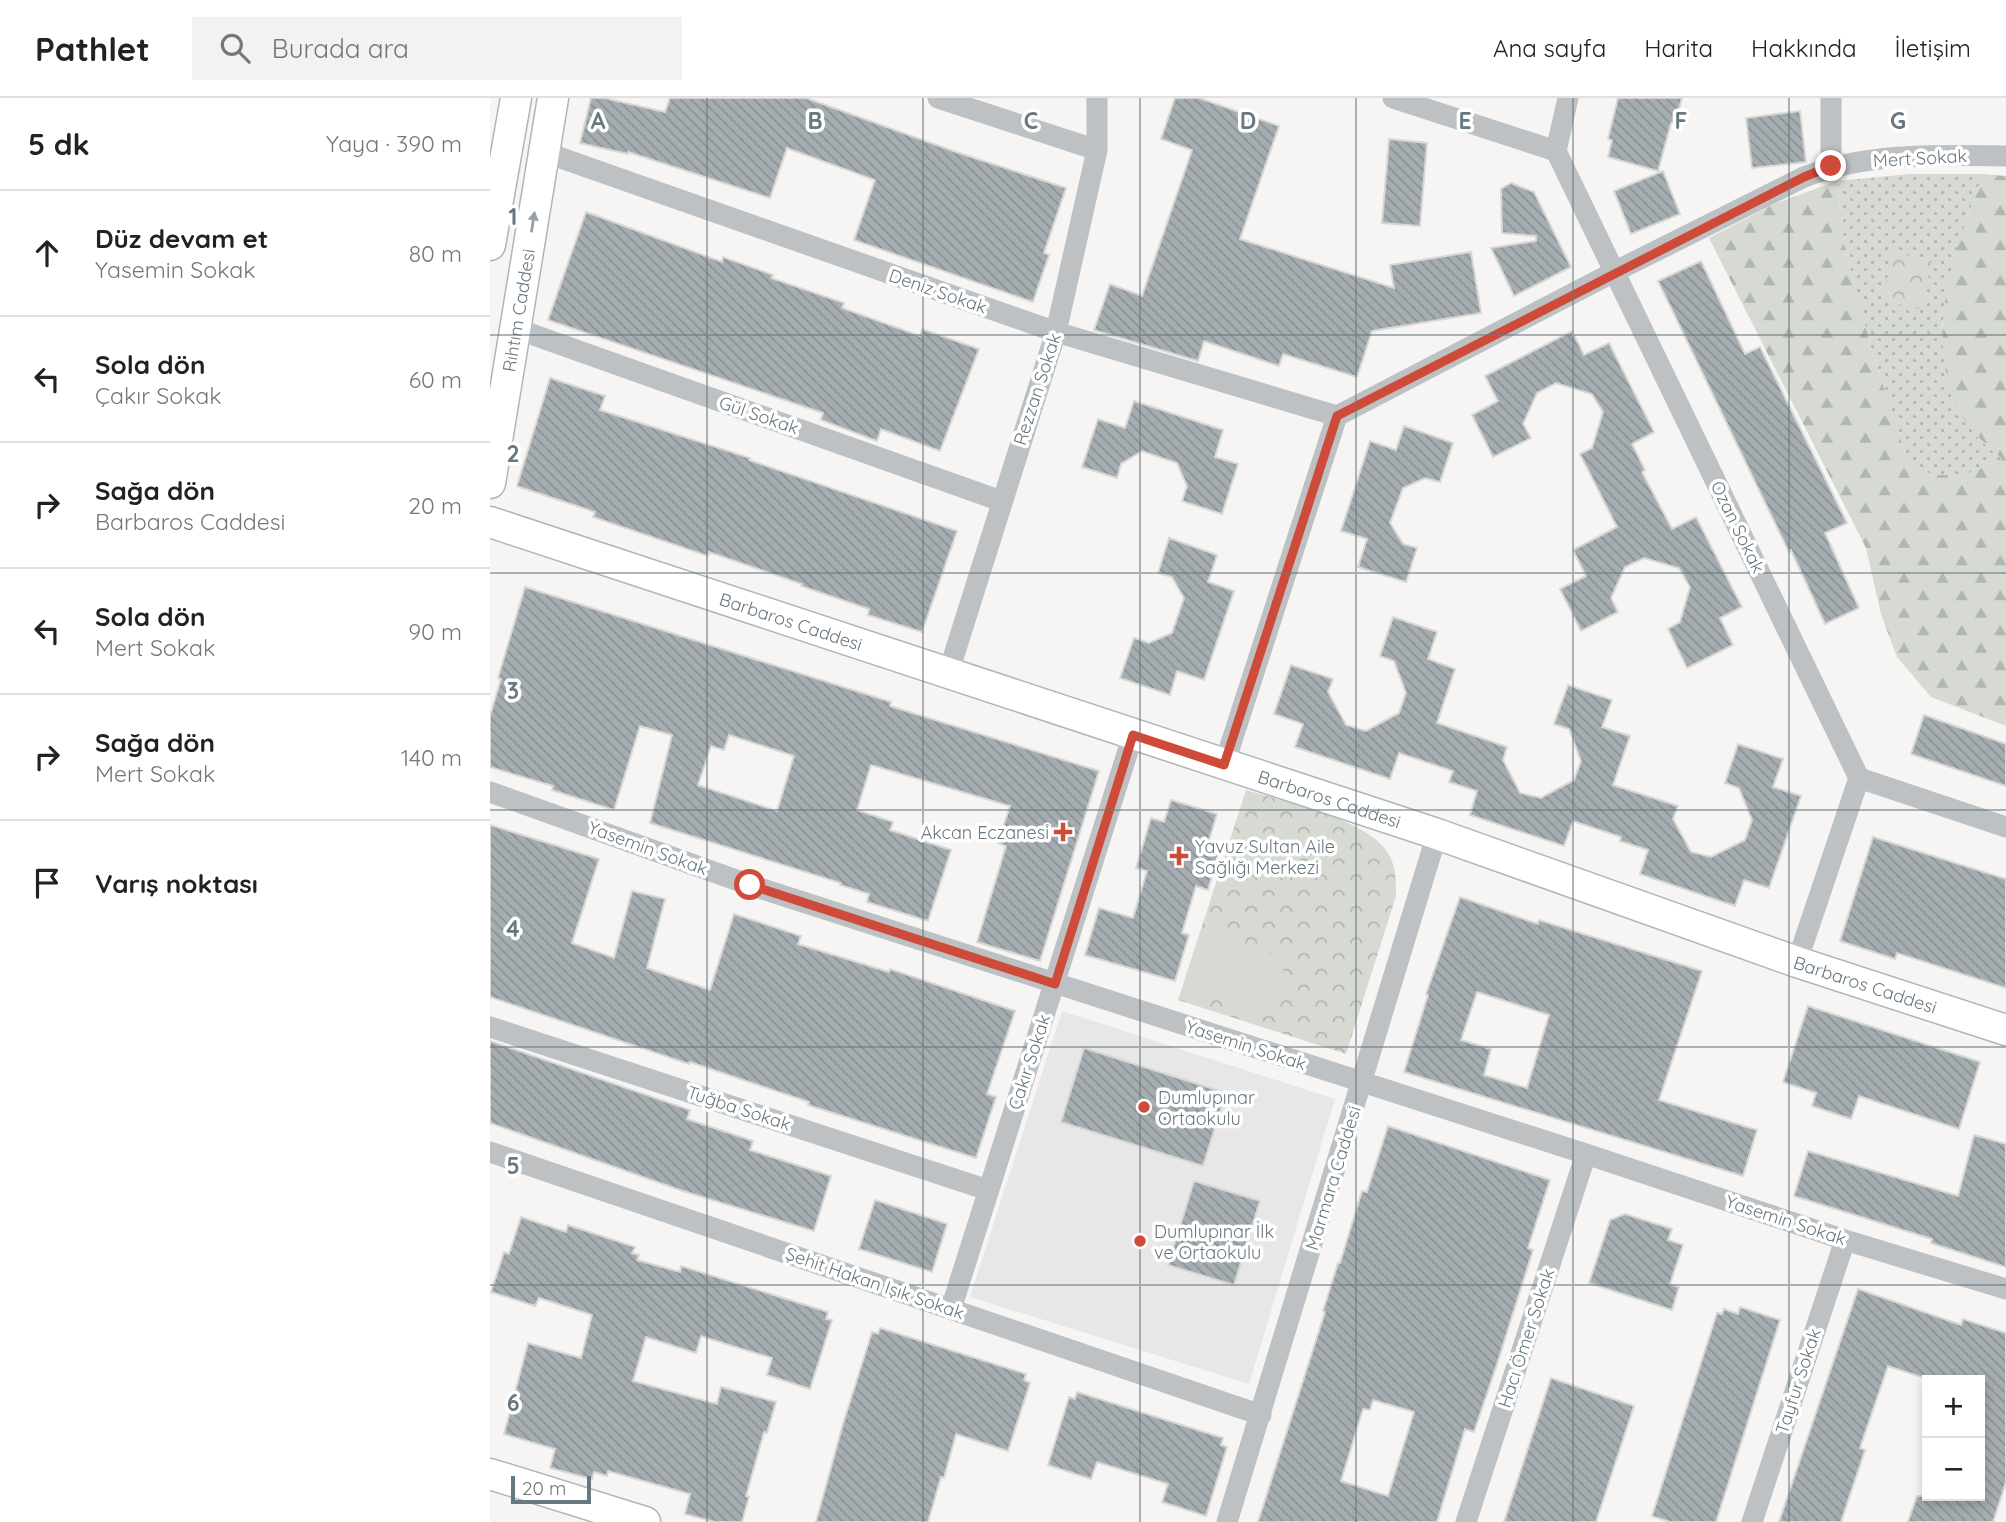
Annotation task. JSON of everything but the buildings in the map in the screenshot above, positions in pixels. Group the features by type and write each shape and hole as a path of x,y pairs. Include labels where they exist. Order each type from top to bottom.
{"street":[{"path":"490,244 516,98"},
{"name":"Rıhtım Caddesi","path":"490,483 553,98"},
{"path":"938,98 1097,150"},
{"name":"Rezzan Sokak","path":"948,674 1056,332 1097,150 1097,98"},
{"path":"1393,98 1556,151 1568,98"},
{"path":"1831,98 1831,166"},
{"name":"Ozan Sokak","path":"1556,151 1859,778"},
{"name":"Deniz Sokak","path":"544,152 1056,332 1337,416"},
{"name":"Mert Sokak","path":"1337,416 1614,272 1831,166 1905,157 2006,156"},
{"name":"Gül Sokak","path":"517,329 1001,501"},
{"path":"1224,765 1337,416"},
{"name":"Barbaros Caddesi","path":"490,522 1437,835 1797,962 2006,1030"},
{"name":"Çakır Sokak","path":"951,1309 1133,735"},
{"path":"1797,962 1859,778 2006,827"},
{"name":"Yasemin Sokak","path":"490,792 750,885 1845,1240 2006,1289"},
{"name":"Marmara Caddesi","path":"1227,1522 1437,835"},
{"name":"Tuğba Sokak","path":"490,1027 988,1190"},
{"name":"Şehit Hakan Işık Sokak","path":"490,1152 1261,1415"},
{"name":"Hacı Ömer Sokak","path":"1466,1522 1586,1154"},
{"name":"Tayfur Sokak","path":"1752,1522 1845,1240"},
{"path":"490,1474 645,1522"}],"shaded area":[{"name":"Dumlupınar İlk ve Ortaokulu","path":"1062,1011 1335,1099 1249,1384 970,1297"}],"green space":[{"path":"1909,174 1983,174 1967,217 1942,325 1944,357 1952,393 1978,438 2002,459 1965,475 1932,475 1907,459 1872,351 1845,250 1837,181"},
{"path":"1983,174 2006,176 2006,726 1931,697 1897,657 1881,614 1866,548 1709,238 1774,204 1837,181 1845,250 1872,351 1907,459 1932,475 1965,475 2002,459 1975,434 1962,416 1950,387 1944,357 1946,295 1962,233"},
{"path":"1893,252 1932,261 1921,309 1882,301"},
{"path":"1246,790 1344,821 1377,841 1393,863 1396,896 1346,1054 1178,1000"},
{"path":"1200,932 1287,959 1270,1015 1183,988"}],"place":[{"name":"Akcan Eczanesi","path":"1063,832"},
{"name":"Yavuz Sultan Aile Sağlığı Merkezi","path":"1179,856"},
{"name":"Dumlupınar Ortaokulu","path":"1144,1107"},
{"name":"Dumlupınar İlk ve Ortaokulu","path":"1140,1241"}],"route":[{"path":"750,885 1055,984 1133,735 1224,765 1337,416 1614,272 1831,166"}]}
